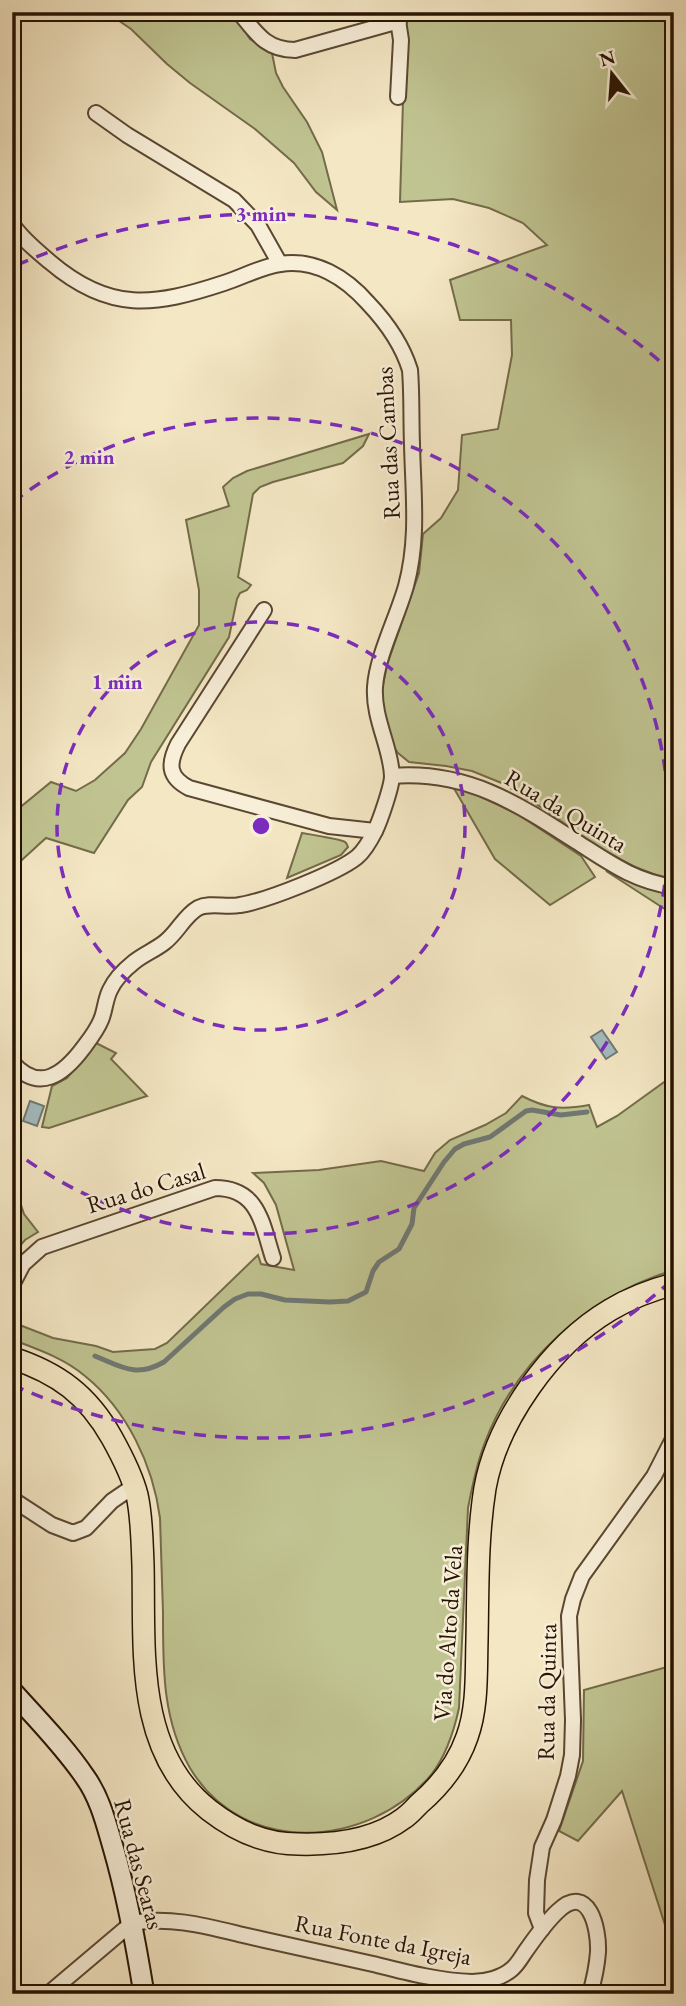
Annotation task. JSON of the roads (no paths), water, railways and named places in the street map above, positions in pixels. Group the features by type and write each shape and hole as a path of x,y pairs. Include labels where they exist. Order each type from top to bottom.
{"main road":[{"name":"Via do Alto da Vela","path":"12,1358 38,1367 70,1385 102,1420 125,1461 137,1496 142,1541 145,1679 153,1725 171,1765 197,1800 241,1832 282,1844 335,1844 371,1834 403,1819 435,1791 458,1758 468,1736 476,1679 481,1519 486,1485 494,1454 524,1395 549,1363 606,1312 631,1299 674,1284"}],"street":[{"path":"239,12 258,36 283,50 295,50 398,17 401,40 398,97"},
{"path":"96,113 234,200 258,225 280,264"},
{"name":"Rua das Cambas","path":"12,225 58,268 80,284 111,298 150,301 174,297 223,284 280,264 312,266 329,271 360,294 397,339 405,352 410,370 415,529 406,585 375,686 375,705 392,776"},
{"path":"264,610 178,744 172,756 173,775 189,788 329,826 375,831"},
{"path":"12,1062 25,1074 35,1077 52,1077 60,1073 80,1053 95,1031 102,1018 110,990 119,976 135,961 164,943 195,910 207,905 228,906 253,902 328,873 359,855 375,831 392,776"},
{"name":"Rua da Quinta","path":"392,776 437,776 471,784 515,804 617,869 638,878 674,887"},
{"name":"Rua do Casal","path":"12,1285 23,1264 42,1247 215,1188 236,1191 254,1203 273,1258"},
{"name":"Rua da Quinta","path":"542,1929 536,1913 542,1847 554,1821 572,1755 569,1616 573,1599 582,1576 654,1476 674,1437"},
{"path":"12,1499 52,1525 73,1533 86,1528 112,1501 134,1486"},
{"name":"Rua das Searas","path":"12,1691 59,1743 86,1778 99,1802 132,1923 144,1994"},
{"name":"Rua Fonte da Igreja","path":"132,1923 150,1920 186,1923 420,1975 475,1982 492,1979 514,1968 542,1929 566,1905 583,1903 590,1909 596,1928 598,1950 590,1994"},
{"path":"48,1994 132,1923"}],"water":[{"path":"602,1030 617,1052 606,1059 591,1037"},
{"path":"30,1101 44,1106 37,1126 23,1121"}],"waterway":[{"path":"95,1356 129,1369 154,1367 164,1362 224,1307 248,1294 285,1300 348,1301 366,1292 379,1262 399,1249 412,1224 414,1208 455,1149 490,1137 526,1111 561,1115 587,1112"}]}
